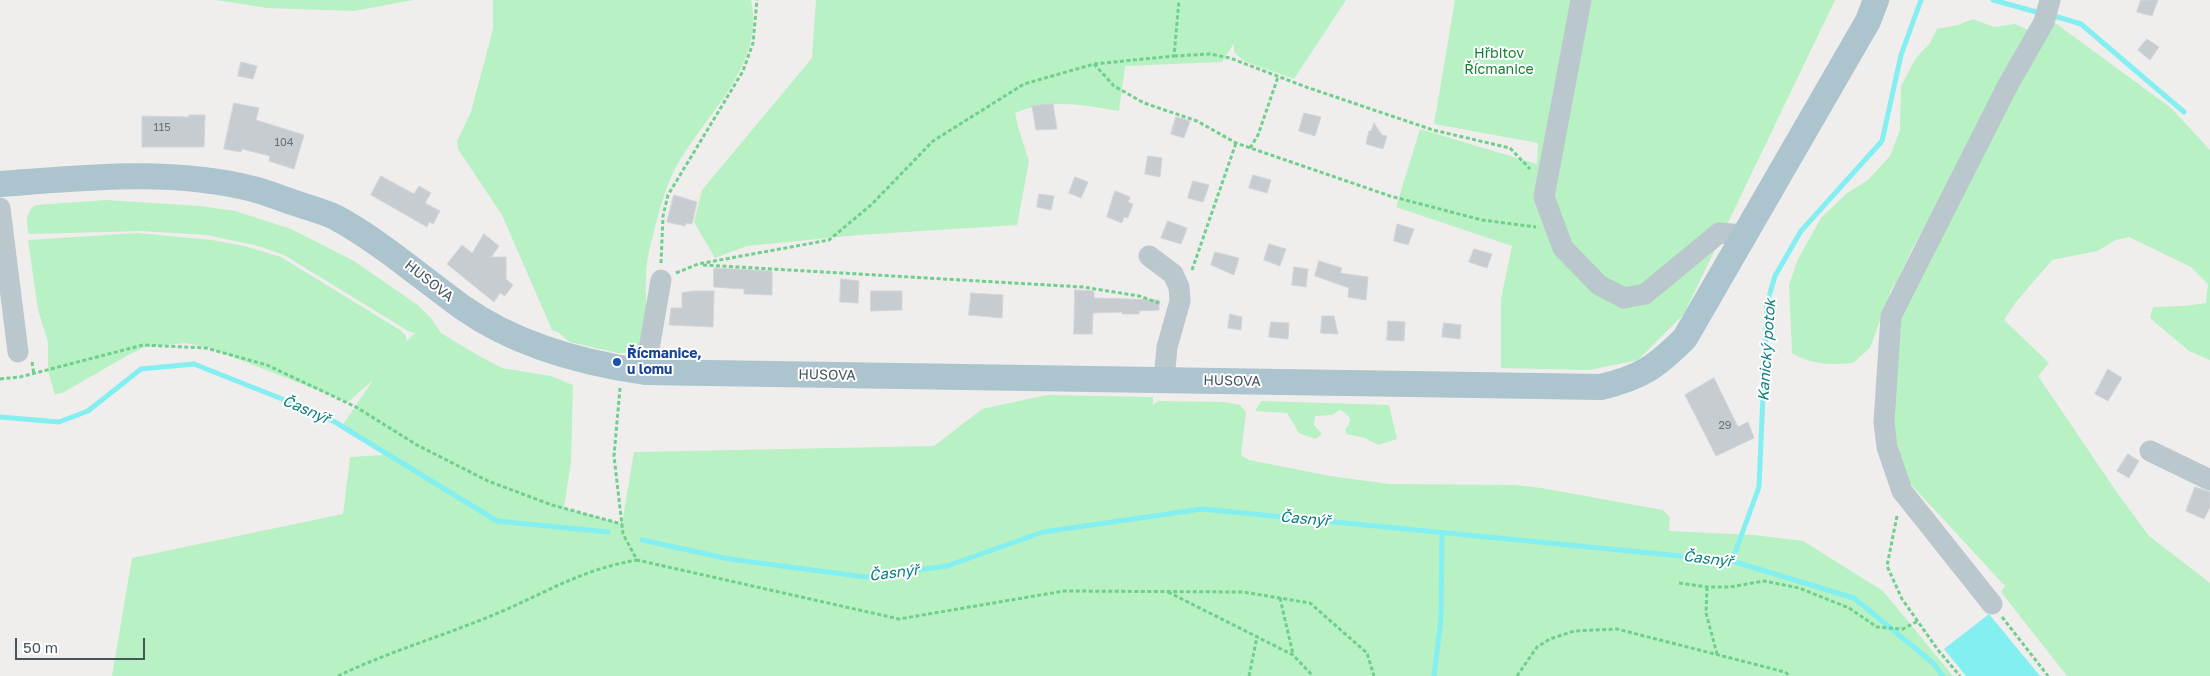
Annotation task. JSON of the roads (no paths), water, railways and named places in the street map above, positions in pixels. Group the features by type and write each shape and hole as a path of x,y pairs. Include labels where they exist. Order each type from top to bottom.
{"main road":[{"name":"HUSOVA","path":"0,184 146,177 202,180 253,189 334,217 392,252 462,307 500,330 558,352 634,370 1601,387 1628,380 1647,371 1666,357 1685,338 1868,21 1876,0"}],"street":[{"path":"1581,0 1544,197 1563,248 1599,284 1624,298 1646,294 1719,233 1744,235"},
{"path":"1992,604 1902,491 1887,447 1884,422 1891,316 2008,86 2044,22 2050,0"},
{"path":"0,208 2,243 18,352"},
{"path":"1149,256 1174,274 1179,287 1180,302 1167,348 1164,380"},
{"path":"634,370 661,280"},
{"path":"2150,450 2210,480"}],"water":[{"path":"1989,614 2040,676 1966,676 1944,649"}],"waterway":[{"name":"Kanický potok","path":"1732,561 1759,487 1767,303 1775,276 1801,231 1882,141 1901,55 1921,0"},
{"path":"1993,0 2040,13"},
{"path":"2051,15 2081,24 2184,112"},
{"name":"Časnýř","path":"0,417 59,422 88,411 141,369 194,364 325,416 497,521 608,532"},
{"name":"Časnýř","path":"642,540 729,559 865,577 947,566 1043,532 1202,509 1732,561 1854,598 1933,663 1943,676"},
{"path":"1434,676 1441,619 1442,533"}],"place":[{"name":"Řícmanice, u lomu","path":"617,362"}],"park label":[{"name":"Hřbitov Řícmanice","path":"1499,62"}]}
